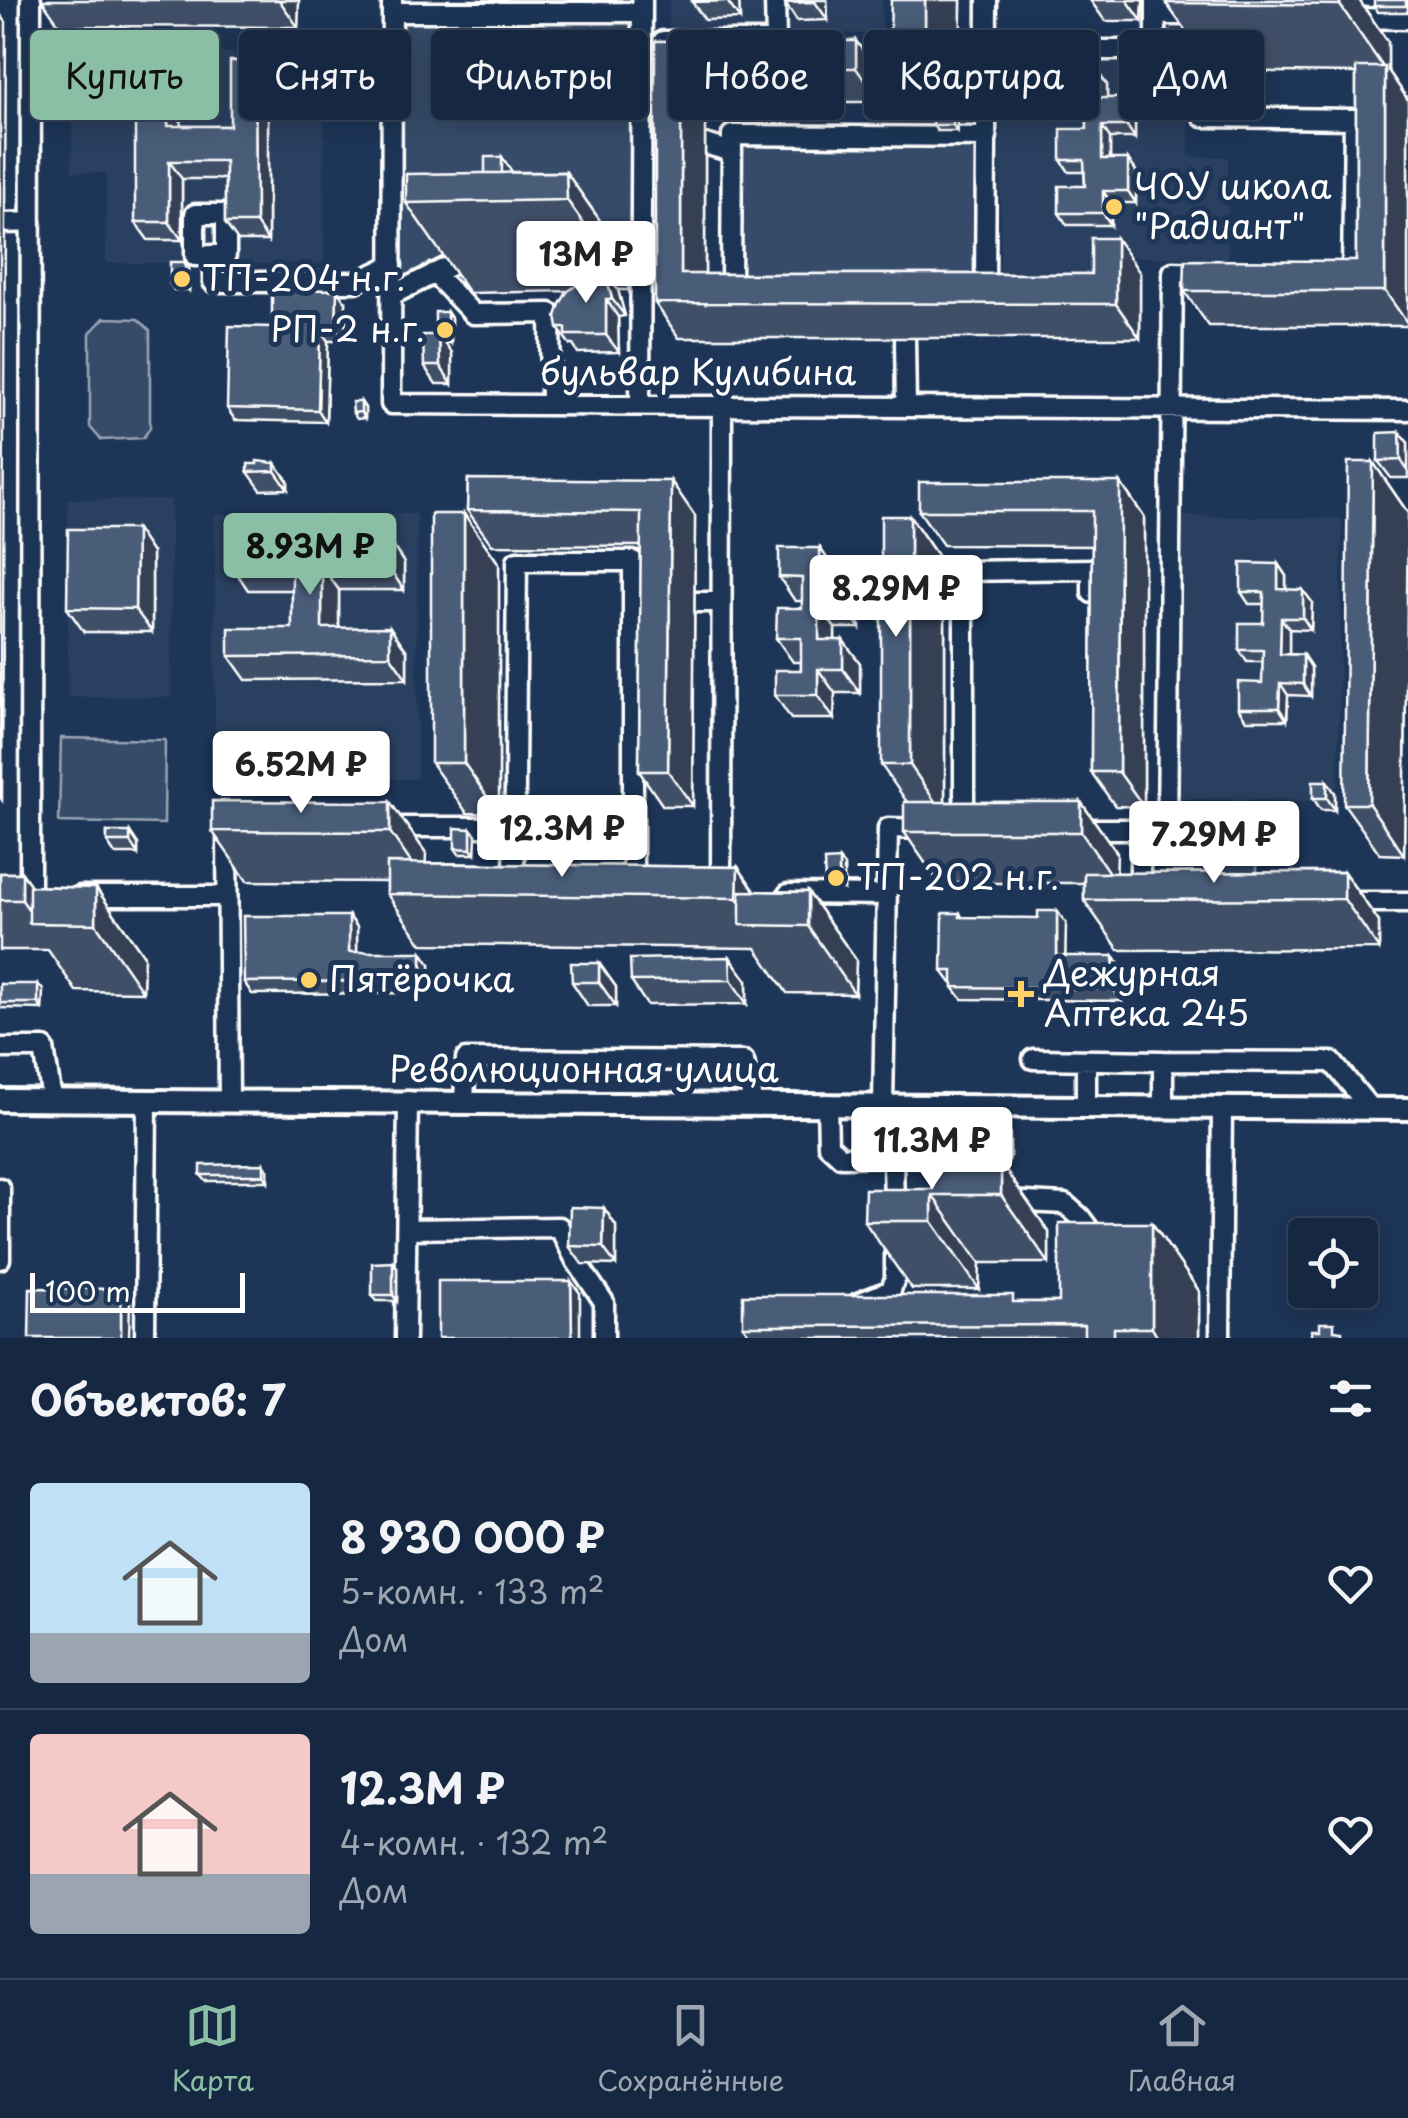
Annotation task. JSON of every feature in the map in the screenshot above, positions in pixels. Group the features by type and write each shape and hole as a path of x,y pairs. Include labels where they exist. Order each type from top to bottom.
{"main road":[{"name":"Революционная улица","path":"0,1100 1408,1109"}],"street":[{"path":"31,0 22,896 227,896"},
{"path":"648,42 776,41 776,0"},
{"path":"987,30 988,0"},
{"path":"392,6 642,6"},
{"name":"бульвар Кулибина","path":"392,6 392,404 1408,410"},
{"path":"1099,50 1156,50 1156,7 1211,16 1203,116 1354,119 1352,275 1317,274"},
{"path":"1338,18 1408,19"},
{"path":"640,406 632,249 651,150 648,114"},
{"path":"965,288 994,288 986,120"},
{"path":"750,286 731,286 732,135 986,137"},
{"path":"705,144 732,152"},
{"path":"5,222 31,222"},
{"path":"392,295 474,253 493,253"},
{"path":"213,256 214,282 356,282 392,265"},
{"path":"1062,829 1167,829 1163,601 1173,272 1222,273"},
{"path":"434,274 473,314 550,312 551,405"},
{"path":"905,338 906,407"},
{"path":"721,893 722,406"},
{"path":"534,891 514,890 516,561 633,561 641,602 642,892 614,892"},
{"path":"964,829 964,571 1092,569 1092,602 1104,602"},
{"path":"694,602 721,602"},
{"path":"228,1101 227,826 246,826"},
{"path":"363,826 515,828"},
{"path":"882,1104 888,828 983,829"},
{"path":"1140,829 1140,902 1160,902"},
{"path":"776,894 887,895"},
{"path":"1331,902 1408,902"},
{"path":"0,1048 44,1048 52,1100"},
{"path":"464,1101 466,1059 744,1061 753,1104"},
{"path":"1033,1059 1332,1062 1370,1108"},
{"path":"1086,1060 1086,1106"},
{"path":"1163,1061 1163,1107"},
{"path":"406,1338 408,1101"},
{"path":"145,1338 147,1102"},
{"path":"827,1104 828,1145 841,1157 999,1156 998,1106"},
{"path":"1220,1338 1222,1107"},
{"path":"840,1310 891,1290 904,1226 893,1156"},
{"path":"0,1188 0,1259"},
{"path":"992,1201 1065,1204 1080,1216 1095,1241 1124,1241"},
{"path":"407,1229 559,1227 604,1302 604,1338"},
{"path":"887,1292 901,1306"}],"shaded area":[{"path":"669,0 882,0 882,30 864,30 864,34 844,33 844,30 669,30"},
{"path":"394,14 640,15 640,30 431,30 431,120 640,120 639,247 473,252 393,293 394,120 411,120 411,30 394,30"},
{"path":"219,53 239,53 239,120 324,120 324,264 106,263 106,173 72,172 72,120 219,120"},
{"name":"ЧОУ школа \"Радиант\"","path":"1099,59 1119,59 1119,120 1189,120 1189,157 1228,157 1228,258 1106,257 1105,274 1000,274 1001,120 1099,120"},
{"path":"736,138 983,140 982,284 735,282"},
{"path":"104,318 138,319 150,330 150,428 143,438 101,440 90,427 90,333"},
{"path":"68,499 171,500 171,697 68,697"},
{"path":"215,514 417,514 417,779 215,779"},
{"path":"1183,516 1342,518 1338,787 1314,787 1314,801 1179,799"},
{"path":"61,738 165,740 164,824 59,822"},
{"path":"1217,849 1257,849 1257,876 1216,876"}],"building":[{"path":"784,0 815,0 815,2 785,3"},
{"path":"891,0 925,0 925,30 890,30"},
{"path":"1340,0 1340,5 1166,3"},
{"path":"1374,0 1406,0 1406,6 1374,6"},
{"path":"655,41 668,41 668,120 681,120 681,274 1091,274 1091,238 1116,238 1116,304 655,303"},
{"path":"844,41 856,41 856,68 844,68"},
{"path":"230,61 239,61 239,120 255,120 256,223 225,223 225,161 169,161 169,222 135,222 135,120 168,120 168,126 230,126"},
{"path":"1356,67 1385,67 1385,291 1184,291 1185,260 1356,261"},
{"path":"1099,98 1119,98 1119,120 1127,120 1127,126 1102,126 1102,159 1128,159 1128,191 1103,191 1103,213 1059,213 1059,186 1085,186 1084,160 1061,160 1061,129 1087,129 1087,120 1099,120"},
{"path":"933,120 953,120 953,125 933,125"},
{"path":"485,157 502,157 502,173 485,173"},
{"path":"566,172 567,200 406,203 406,174"},
{"path":"170,262 185,262 185,284 170,284"},
{"path":"605,272 612,299 606,299 606,335 566,335 566,328 558,328 556,316 567,292 578,284 578,273"},
{"path":"272,289 337,290 336,329 320,329 318,410 227,408 229,326 272,327"},
{"path":"435,312 447,312 447,337 435,335"},
{"path":"423,335 439,335 440,366 424,366"},
{"path":"352,402 361,402 361,412 353,413"},
{"path":"1400,432 1401,460 1378,461 1378,433"},
{"path":"1348,462 1373,462 1369,804 1344,804"},
{"path":"275,463 275,471 248,472 248,464"},
{"path":"468,479 671,481 668,771 639,771 641,512 467,510"},
{"path":"919,482 1120,482 1119,772 1091,772 1092,511 919,511"},
{"path":"431,514 464,514 464,763 431,763"},
{"path":"881,516 910,516 910,765 881,765"},
{"path":"68,529 136,529 135,609 67,608"},
{"path":"388,539 388,566 322,567 322,628 390,627 390,655 229,656 229,628 292,628 292,566 232,566 232,540"},
{"path":"779,548 820,548 820,577 843,577 843,605 819,605 819,640 843,640 843,669 818,669 818,695 775,695 775,670 801,670 801,638 776,638 777,608 802,608 802,578 779,577"},
{"path":"1241,563 1278,564 1278,589 1303,590 1303,618 1281,618 1280,654 1303,655 1303,684 1280,683 1279,708 1238,708 1238,682 1262,683 1263,650 1239,650 1239,623 1263,623 1264,592 1241,592"},
{"path":"1313,781 1327,781 1327,798 1313,798"},
{"path":"212,801 390,802 390,832 212,831"},
{"path":"904,802 1081,802 1081,832 904,832"},
{"path":"455,828 471,829 471,849 455,848"},
{"path":"107,832 130,832 130,842 107,842"},
{"path":"839,860 839,883 825,884 824,861"},
{"path":"387,863 738,867 737,898 387,894"},
{"path":"1344,872 1344,899 1084,900 1084,873"},
{"path":"0,873 22,873 22,900 0,900"},
{"path":"29,886 96,888 96,924 29,923"},
{"path":"740,891 808,892 808,926 740,925"},
{"path":"1038,911 1057,911 1057,956 1114,956 1113,989 953,987 953,971 942,971 943,913 960,913 960,917 1038,918"},
{"path":"243,916 349,916 349,952 422,952 422,981 244,982"},
{"path":"730,957 731,980 631,981 630,959"},
{"path":"571,963 599,963 599,982 572,982"},
{"path":"0,984 38,984 38,1003 0,1003"},
{"path":"933,1163 1001,1164 1001,1195 932,1195 932,1221 864,1221 865,1189 933,1189"},
{"path":"264,1164 264,1175 201,1175 201,1165"},
{"path":"570,1207 604,1208 603,1247 569,1246"},
{"path":"1059,1223 1152,1223 1152,1328 1114,1328 1114,1338 1084,1338 1084,1325 743,1326 743,1295 1013,1295 1013,1302 1059,1302"},
{"path":"393,1262 393,1295 372,1295 372,1263"},
{"path":"438,1281 571,1281 572,1338 438,1338"},
{"path":"30,1288 121,1289 121,1338 29,1338"},
{"path":"1320,1323 1334,1323 1334,1330 1342,1331 1342,1338 1312,1338 1312,1330 1320,1330"}],"place":[{"name":"ЧОУ школа \"Радиант\"","path":"1114,207"},
{"name":"ТП-204 н.г.","path":"182,279"},
{"name":"РП-2 н.г.","path":"445,330"},
{"name":"ТП-202 н.г.","path":"836,878"},
{"name":"Пятёрочка","path":"309,980"},
{"name":"Дежурная Аптека 245","path":"1021,994"}]}
